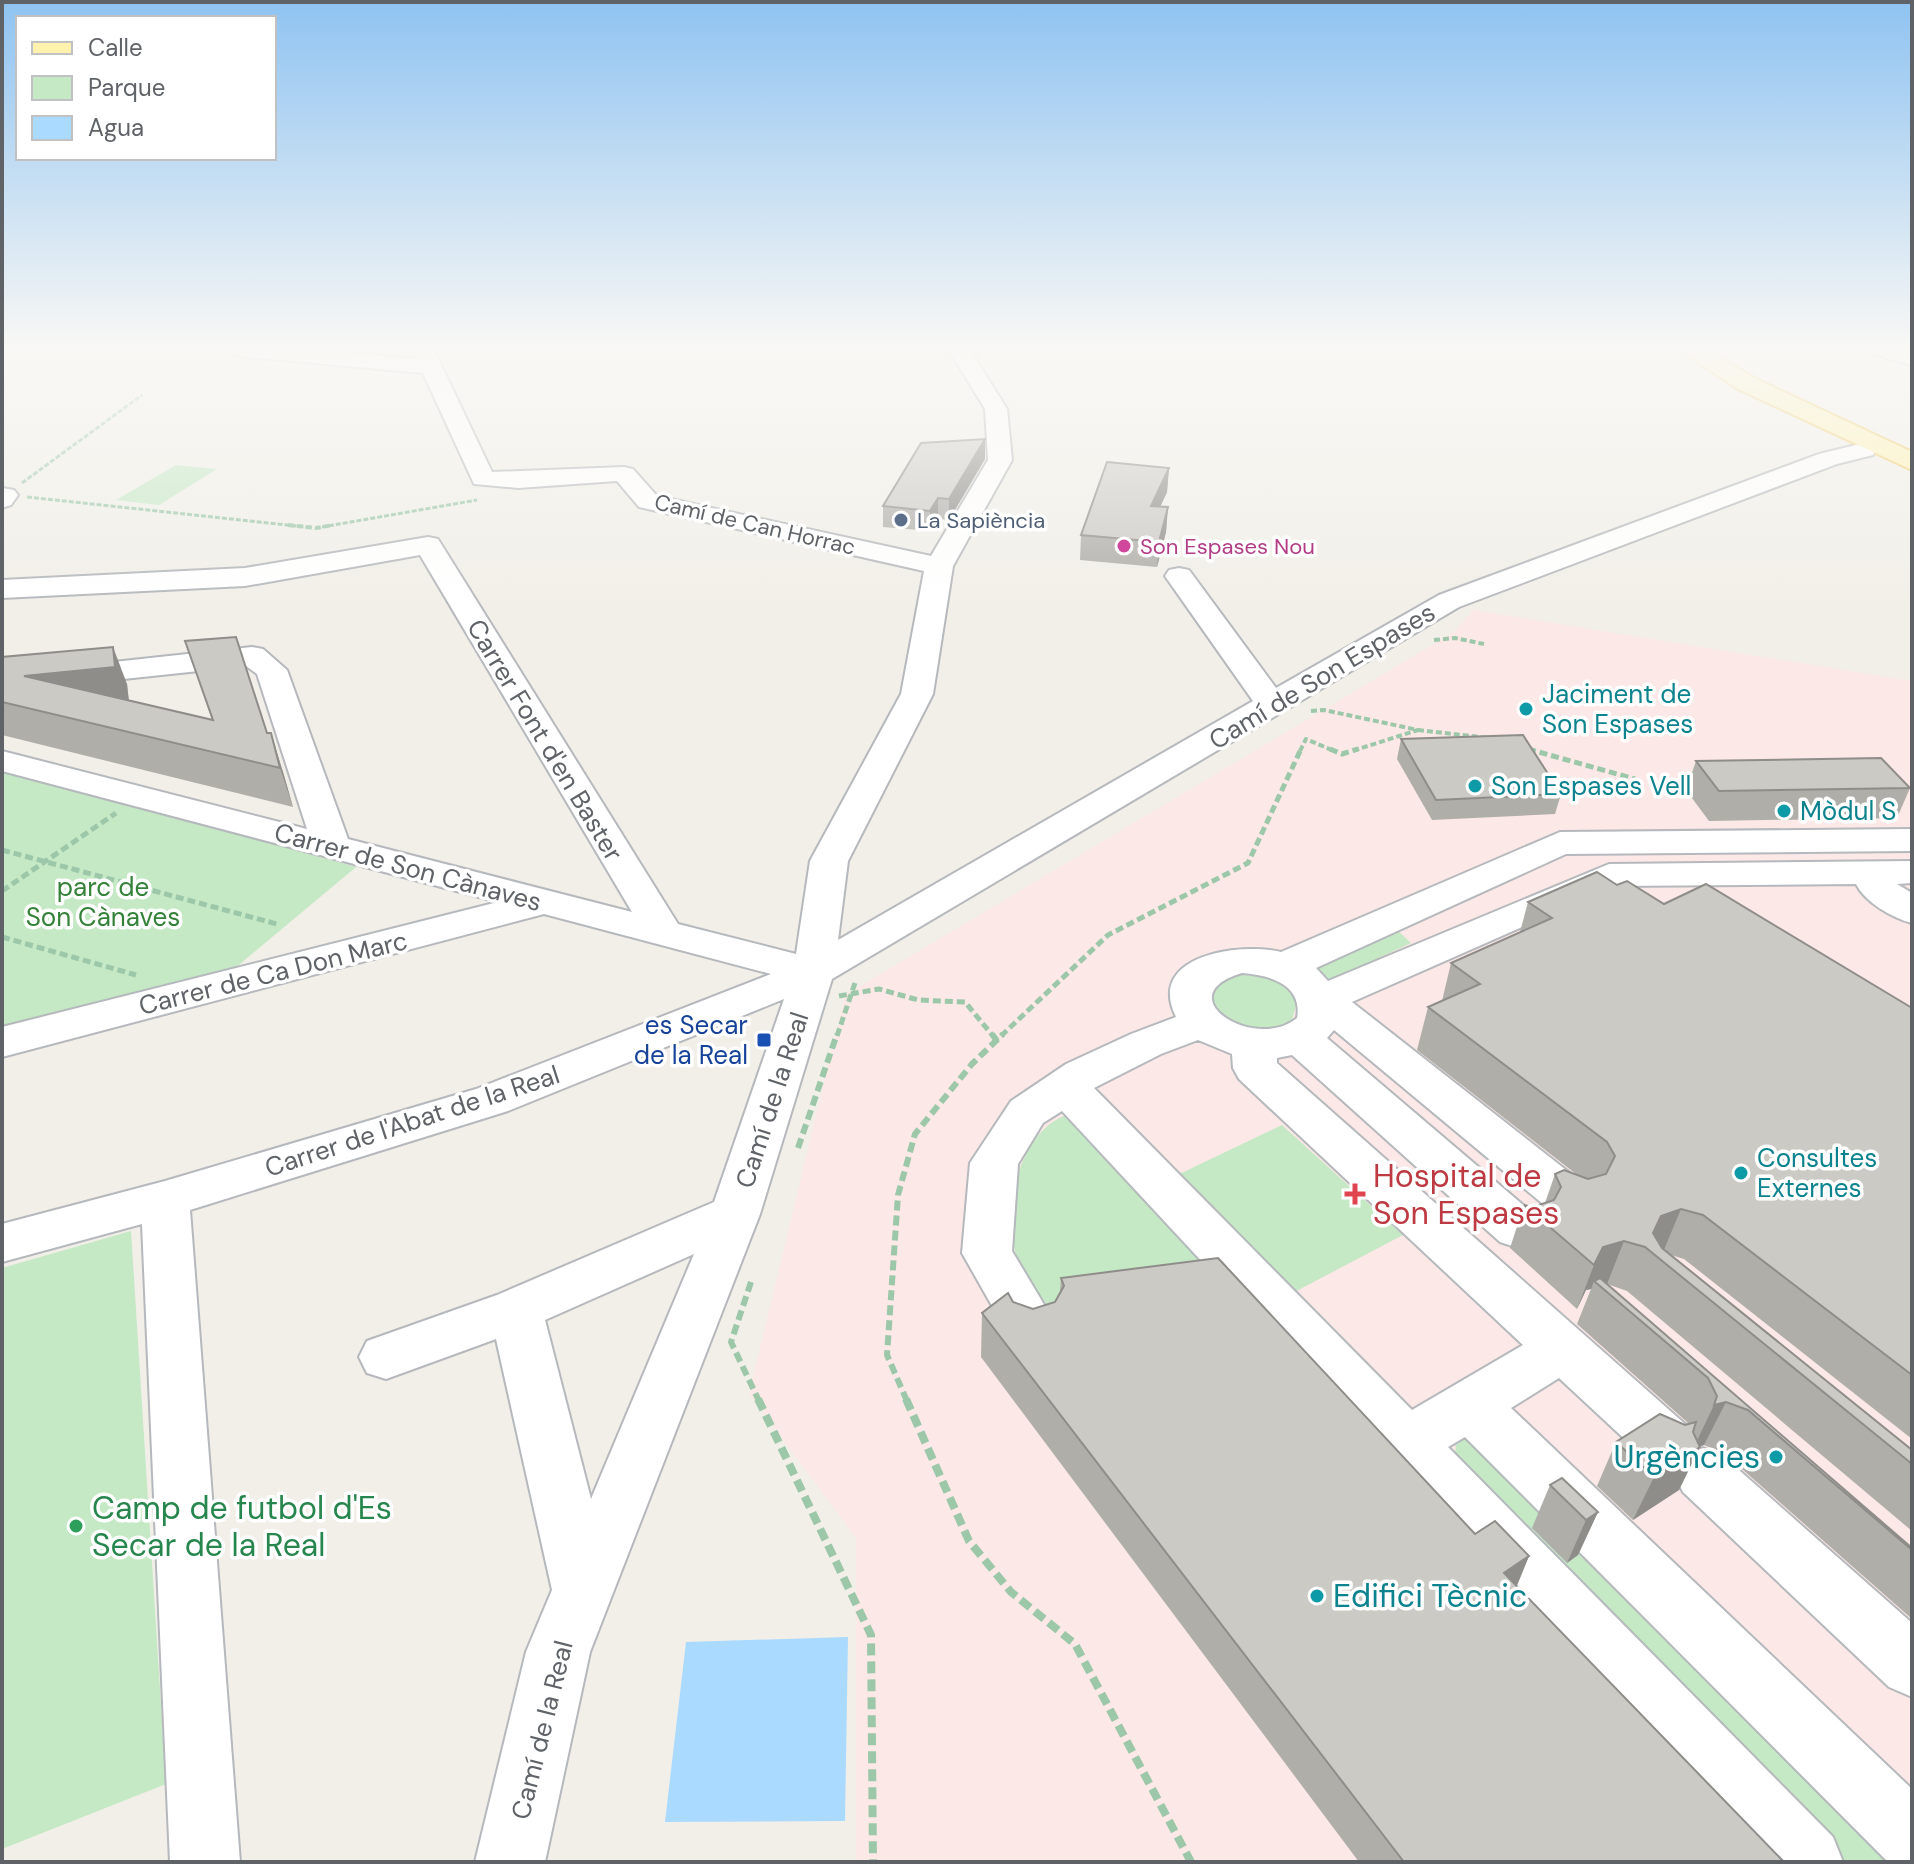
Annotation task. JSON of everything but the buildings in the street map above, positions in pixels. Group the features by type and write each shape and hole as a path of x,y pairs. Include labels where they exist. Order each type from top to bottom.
{"main road":[{"path":"1838,437 1912,470"},
{"path":"1857,437 1912,462"},
{"path":"1885,437 1912,449"}],"street":[{"path":"463,437 483,479 508,483"},
{"name":"Camí de la Real","path":"510,1862 558,1652 735,1214 810,985 829,861 917,694 939,566 1000,460 998,437"},
{"name":"Camí de Son Espases","path":"810,985 1449,601 1828,459 1864,450"},
{"name":"Camí de Can Horrac","path":"508,483 600,473 624,474 648,502 939,566"},
{"name":"Carrer Font d'en Baster","path":"401,521 422,546 664,933"},
{"path":"2,589 245,577 422,546"},
{"path":"1179,576 1278,703"},
{"path":"2,678 86,674 252,656 271,670 332,847"},
{"name":"Carrer de Son Cànaves","path":"2,761 664,933 810,985"},
{"path":"1283,967 1560,843 1608,853 1679,874 1738,910"},
{"path":"1902,859 1608,853 1567,892 1298,1022 1255,1068 1912,1665"},
{"path":"1679,874 1902,859"},
{"path":"1902,859 1875,886 1912,911"},
{"path":"1412,932 1511,889 1535,887 1567,892"},
{"name":"Carrer de Ca Don Marc","path":"2,1042 543,902"},
{"path":"1298,1022 1312,987 1283,967 1240,960 1220,963 1203,971 1192,982 1188,995 1191,1009 1202,1023 1234,1041 1298,1022 1343,1015 1572,1201"},
{"name":"Carrer de l'Abat de la Real","path":"2,1243 165,1199 492,1100 810,985"},
{"path":"1298,1022 1518,1229"},
{"path":"1032,1328 987,1253 994,1163 1027,1112 1065,1086 1146,1044 1202,1023"},
{"path":"1065,1086 1808,1862"},
{"path":"165,1199 205,1862"},
{"path":"386,1357 516,1310 735,1214"},
{"path":"516,1310 583,1589"},
{"path":"1406,1443 1563,1348"},
{"path":"1470,1405 1912,1837"}],"path":[{"path":"3,498 85,437"},
{"path":"3,498 316,528 483,499 508,483"},
{"path":"1278,703 1418,730 1497,740"},
{"path":"1191,1862 1075,1644 1011,1592 969,1541 887,1355 898,1195 915,1134 972,1064 1108,935 1248,863 1306,739 1342,754 1418,730"},
{"path":"1511,744 1635,779"},
{"path":"2,891 140,797"},
{"path":"2,850 277,924"},
{"path":"2,937 136,975"},
{"path":"810,985 834,998 851,992 879,989 918,1000 965,1002 997,1041"}],"shaded area":[{"name":"Hospital de Son Espases","path":"1473,610 1912,681 1912,1862 856,1862 856,1538 749,1394 845,995 1454,632"}],"green space":[{"path":"176,465 217,469 159,505 116,500"},
{"name":"parc de Son Cànaves","path":"2,770 356,867 228,974 2,1030"},
{"path":"1396,929 1411,943 1336,978 1325,979 1313,966"},
{"path":"1229,977 1267,978 1287,989 1297,1003 1292,1020 1281,1027 1260,1031 1240,1026 1211,1008 1211,990"},
{"path":"1064,1116 1073,1120 1230,1292 1059,1322 1020,1264 1011,1225 1016,1181 1024,1159 1034,1141 1048,1126"},
{"path":"1282,1125 1403,1235 1285,1297 1169,1179"},
{"name":"Camp de futbol d'Es Secar de la Real","path":"131,1231 166,1784 2,1849 2,1268"},
{"path":"1466,1439 1481,1443 1900,1862 1845,1862 1460,1467 1455,1454 1456,1441"}],"water":[{"path":"848,1637 845,1821 665,1822 686,1642"}],"place":[{"name":"La Sapiència","path":"901,520"},
{"name":"Son Espases Nou","path":"1124,546"},
{"name":"Jaciment de Son Espases","path":"1526,709"},
{"name":"Son Espases Vell","path":"1475,786"},
{"name":"Mòdul S","path":"1784,811"},
{"name":"es Secar de la Real","path":"764,1040"},
{"name":"Consultes Externes","path":"1741,1173"},
{"name":"Hospital de Son Espases","path":"1355,1194"},
{"name":"Urgències","path":"1776,1457"},
{"name":"Camp de futbol d'Es Secar de la Real","path":"76,1526"},
{"name":"Edifici Tècnic","path":"1317,1596"}]}
